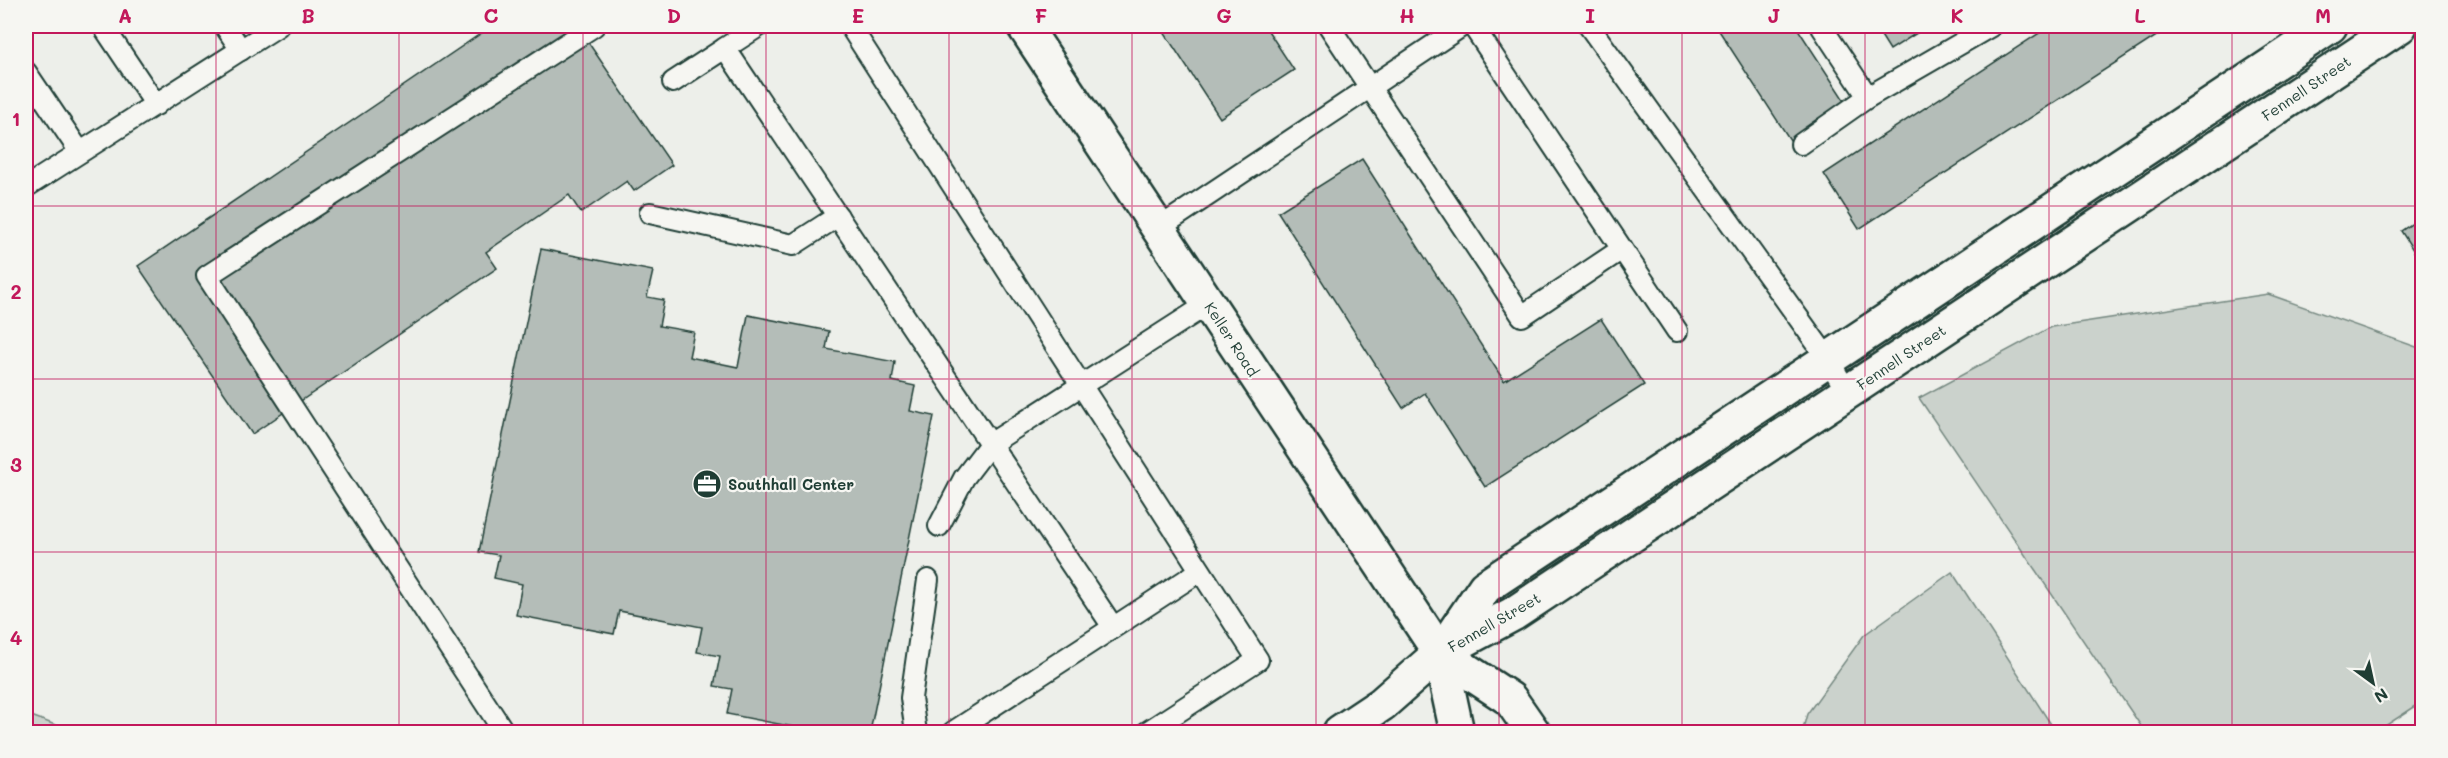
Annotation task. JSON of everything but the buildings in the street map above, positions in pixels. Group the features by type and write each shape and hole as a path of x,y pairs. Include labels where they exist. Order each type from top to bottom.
{"street":[{"name":"Keller Road","path":"1024,26 1440,653 1457,732"},
{"name":"Fennell Street","path":"1440,653 1485,587 2330,26"},
{"name":"Fennell Street","path":"1440,653 1513,614 2400,26"},
{"name":"Keller Road","path":"1440,653 1510,699 1533,732"},
{"path":"1340,732 1382,704 1440,653"}],"lane":[{"path":"103,26 156,105"},
{"path":"225,26 241,50"},
{"path":"26,187 278,26"},
{"path":"504,732 207,276 594,26"},
{"path":"673,82 759,26"},
{"path":"850,26 1258,660 1147,732"},
{"path":"1329,26 1522,316 1622,249"},
{"path":"1589,26 1828,359 1847,392"},
{"path":"1821,26 1868,97"},
{"path":"1801,144 1868,97 1992,26"},
{"path":"1159,228 1461,27 1622,249 1677,330"},
{"path":"725,48 1113,627"},
{"path":"26,72 80,152"},
{"path":"650,213 793,245 838,216"},
{"path":"939,526 964,478 990,444 1208,304"},
{"path":"953,732 1200,571"},
{"path":"916,732 911,698 928,580"}],"shaded area":[{"path":"2268,294 2422,349 2422,702 2376,732 2145,732 1919,398 2051,327"},
{"path":"1952,572 2056,732 1802,732 1807,714 1864,635"},
{"path":"26,714 74,732 26,732"}],"place":[{"name":"Southhall Center","path":"707,484"}]}
